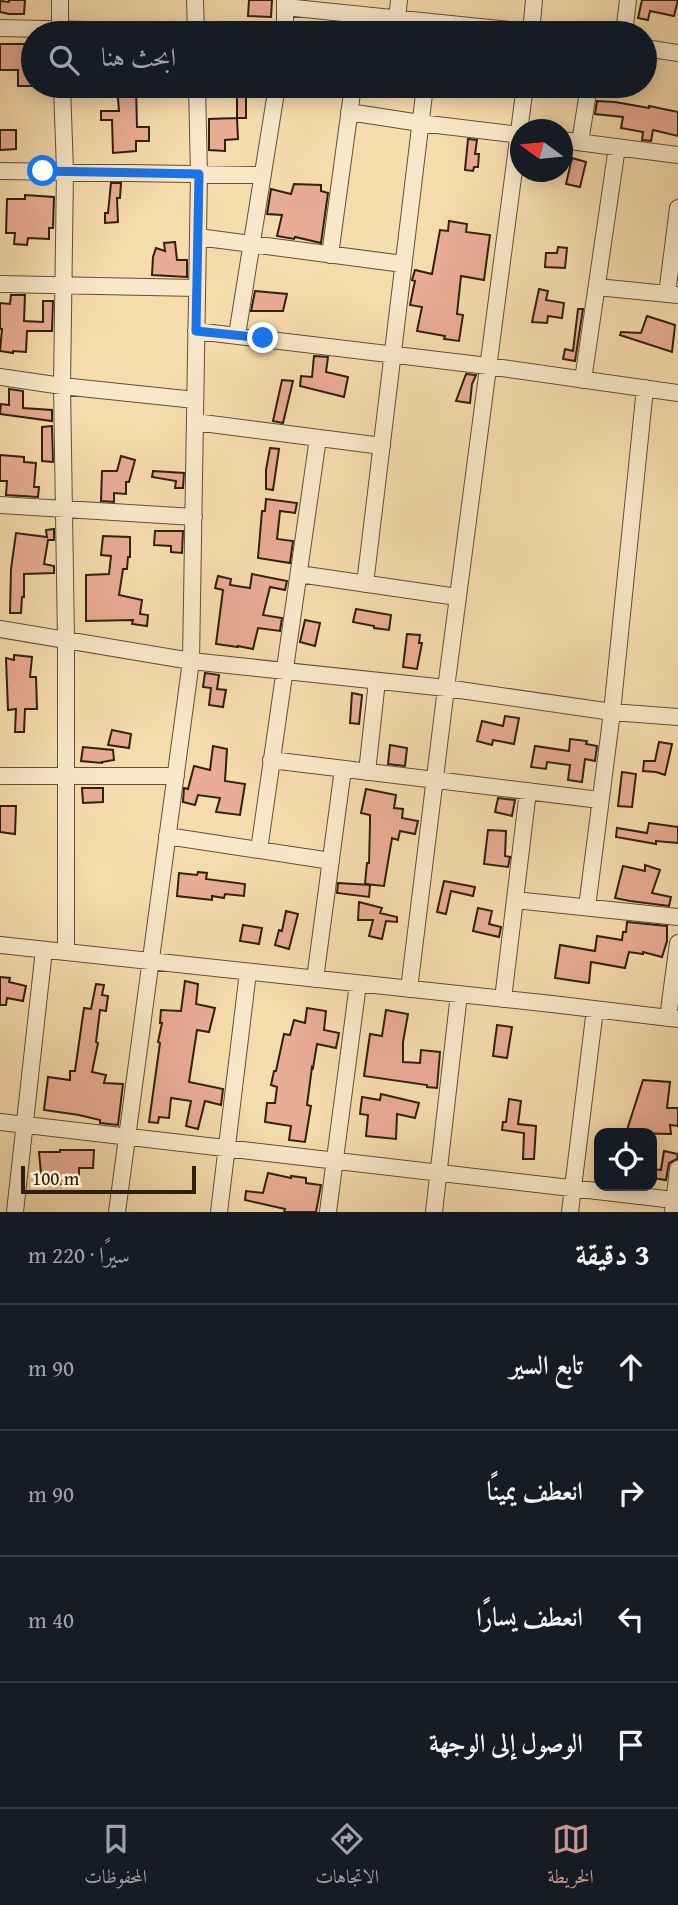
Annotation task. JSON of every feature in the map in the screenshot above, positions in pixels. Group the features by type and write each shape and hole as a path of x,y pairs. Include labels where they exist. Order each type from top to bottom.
{"street":[{"path":"60,0 60,21"},
{"path":"195,0 196,21"},
{"path":"397,19 399,0"},
{"path":"534,0 534,21"},
{"path":"625,21 628,0"},
{"path":"285,4 405,21"},
{"path":"362,21 363,15"},
{"path":"0,29 21,30"},
{"path":"657,49 678,52"},
{"path":"62,98 65,171 62,285 66,640 65,952"},
{"path":"117,1212 191,661 199,174 197,98"},
{"path":"237,335 275,98"},
{"path":"330,255 351,98"},
{"path":"365,584 423,98"},
{"path":"521,119 523,98"},
{"path":"580,142 587,98"},
{"path":"349,112 510,134"},
{"path":"573,141 678,155"},
{"path":"583,380 617,147"},
{"path":"0,171 263,175"},
{"path":"409,989 457,597 513,182"},
{"path":"597,287 672,295 678,208"},
{"path":"198,237 403,264"},
{"path":"0,284 197,288"},
{"path":"196,331 488,366 678,393"},
{"path":"0,377 195,400"},
{"path":"587,907 612,712 645,388"},
{"path":"195,422 382,446"},
{"path":"259,850 318,438"},
{"path":"0,505 194,517"},
{"path":"299,574 457,597"},
{"path":"0,629 191,661 446,688 612,712 678,717"},
{"path":"367,772 377,681"},
{"path":"271,760 600,800"},
{"path":"315,979 343,769"},
{"path":"0,776 176,776"},
{"path":"503,999 528,792"},
{"path":"167,836 331,861"},
{"path":"515,900 678,917"},
{"path":"0,945 673,1018 678,943"},
{"path":"15,1212 44,950"},
{"path":"219,1212 248,972"},
{"path":"328,1212 358,984"},
{"path":"434,1212 459,994"},
{"path":"570,1212 595,1009"},
{"path":"0,1122 573,1188 675,1196 678,1169"}],"building":[{"path":"25,0 24,14 0,12 0,1"},
{"path":"249,0 272,0 271,17 248,16"},
{"path":"642,0 678,0 674,16 650,11 648,20 638,18"},
{"path":"0,44 21,44 21,86 18,86 18,70 0,70"},
{"path":"118,98 136,98 137,127 149,127 149,141 136,141 136,151 113,153 112,120 101,120 101,111 119,111"},
{"path":"237,98 246,98 246,118 237,118"},
{"path":"597,101 678,112 678,136 653,130 651,141 642,140 643,132 621,128 623,117 595,114"},
{"path":"237,118 238,139 225,140 225,151 209,150 209,119"},
{"path":"0,130 16,130 16,149 0,150"},
{"path":"468,139 477,140 475,154 479,154 478,167 474,167 473,171 465,170"},
{"path":"573,158 586,162 580,187 566,184 573,182"},
{"path":"111,183 121,183 120,198 117,198 118,222 105,223 105,213 108,213"},
{"path":"294,184 321,185 321,191 328,193 321,243 277,236 282,215 267,214 271,189 291,194"},
{"path":"25,195 54,197 53,228 49,228 49,239 28,238 27,245 14,244 15,233 6,233 7,199 25,199"},
{"path":"449,221 467,224 466,232 490,235 484,280 461,276 457,314 463,315 459,341 417,331 422,307 410,305 415,270 432,274 440,230 448,231"},
{"path":"175,242 177,260 187,260 187,277 152,275 156,248 165,251 164,243"},
{"path":"558,247 567,248 565,268 545,267 546,253 557,253"},
{"path":"539,289 548,291 546,300 564,303 562,318 548,316 547,323 532,322"},
{"path":"255,291 287,294 283,311 251,311"},
{"path":"11,295 25,295 24,321 43,322 43,301 53,301 52,331 27,331 26,352 0,351 0,303 10,304"},
{"path":"578,309 583,309 575,361 563,359 565,349 573,351"},
{"path":"647,316 675,325 672,352 620,335 621,332 641,333"},
{"path":"314,356 328,357 326,372 348,377 344,397 300,386 301,376 312,377"},
{"path":"466,374 476,375 470,403 456,401"},
{"path":"282,380 293,381 283,423 273,421"},
{"path":"9,389 23,391 23,408 52,410 52,421 0,414 1,404 9,405"},
{"path":"52,426 53,462 42,461 42,427"},
{"path":"270,448 279,449 273,490 266,489"},
{"path":"0,455 24,457 24,462 36,463 34,487 39,487 38,497 6,495 7,481 0,481"},
{"path":"121,456 135,460 129,482 126,482 126,494 114,493 114,502 101,501 102,471 117,471"},
{"path":"153,471 184,473 183,488 175,488 176,481 152,477"},
{"path":"266,499 297,503 295,513 280,511 277,539 293,541 290,563 258,558 262,511 265,511"},
{"path":"54,529 54,540 48,540 44,564 54,566 54,573 24,574 21,613 10,613 11,569 16,533 47,537 46,530"},
{"path":"155,531 183,531 182,553 171,552 171,546 154,545"},
{"path":"103,536 130,537 130,557 127,569 123,569 119,595 142,600 140,614 148,615 147,626 132,624 133,620 86,621 86,575 109,574 111,556 101,555"},
{"path":"252,574 287,581 285,590 270,587 263,615 282,618 280,631 258,628 253,649 216,644 223,590 215,588 218,576 231,579 230,585 250,588"},
{"path":"356,609 391,615 389,630 353,622"},
{"path":"305,620 320,623 315,646 300,642"},
{"path":"407,634 420,635 419,643 422,643 417,669 403,667"},
{"path":"14,655 32,657 30,677 36,677 37,709 25,709 24,732 15,732 16,709 8,710 6,658 14,660"},
{"path":"205,673 219,675 217,689 226,690 223,707 209,705 211,688 203,687"},
{"path":"352,693 362,695 359,724 350,723"},
{"path":"505,716 519,718 514,744 493,740 492,745 477,741 482,721 503,726"},
{"path":"112,730 131,734 129,748 108,745"},
{"path":"570,739 587,741 586,744 597,746 595,761 585,759 582,782 568,780 570,765 547,762 546,769 531,767 535,746 569,751"},
{"path":"659,742 672,744 665,775 643,771 644,761 655,761"},
{"path":"390,745 407,748 405,766 388,764"},
{"path":"213,746 227,749 225,781 245,784 240,815 216,812 220,798 198,795 195,805 183,802 184,788 188,789 194,766 210,770"},
{"path":"83,747 113,750 114,760 102,763 81,761"},
{"path":"622,772 636,774 632,807 618,806"},
{"path":"82,788 103,788 103,802 83,803"},
{"path":"366,789 396,795 394,808 403,809 402,818 418,821 415,834 400,831 398,840 392,838 384,886 365,884 369,863 370,815 361,813"},
{"path":"498,798 515,800 512,816 495,812"},
{"path":"0,806 16,806 15,834 0,832"},
{"path":"649,823 678,827 678,843 656,841 656,844 616,837 617,828 647,833"},
{"path":"488,830 506,831 505,856 510,857 508,867 484,864"},
{"path":"645,865 660,870 652,893 671,897 669,906 615,898 623,866 645,871"},
{"path":"198,872 207,873 206,879 245,884 244,896 225,894 224,898 212,896 212,900 177,896 179,873 197,875"},
{"path":"444,881 475,887 473,896 451,891 446,914 437,912"},
{"path":"338,883 370,885 369,897 337,893"},
{"path":"359,902 382,908 380,913 397,917 397,922 386,921 382,939 369,936 373,920 358,920"},
{"path":"478,908 492,911 489,924 501,927 499,937 473,931"},
{"path":"286,911 298,914 289,949 275,945 279,930 282,931"},
{"path":"627,922 667,926 667,941 662,957 629,952 625,968 591,962 589,983 555,978 560,945 595,951 597,936 622,940"},
{"path":"243,925 262,928 259,944 240,941"},
{"path":"0,977 10,978 9,982 26,986 23,1001 7,998 6,1005 0,1005"},
{"path":"185,981 198,984 196,1004 215,1008 209,1032 197,1030 189,1082 223,1089 221,1105 205,1101 198,1129 186,1126 191,1101 171,1098 169,1118 159,1117 158,1123 149,1122 160,1043 161,1010 181,1011"},
{"path":"96,984 104,985 102,995 108,996 106,1011 100,1010 98,1043 92,1072 106,1075 104,1083 123,1084 118,1125 44,1110 48,1077 70,1080 70,1071 75,1071 84,1008 91,1009"},
{"path":"307,1008 326,1011 324,1030 339,1033 336,1048 317,1044 307,1105 311,1106 305,1142 289,1140 291,1126 265,1122 267,1103 275,1103 277,1087 271,1085 284,1034 290,1035 294,1020 305,1023"},
{"path":"386,1010 408,1014 403,1062 420,1063 421,1050 440,1052 437,1088 364,1076 370,1034 382,1036"},
{"path":"497,1025 512,1027 507,1058 493,1056"},
{"path":"643,1080 670,1082 667,1108 678,1108 678,1126 670,1125 671,1134 657,1134 657,1128 628,1128"},
{"path":"381,1094 419,1103 415,1118 397,1114 396,1139 366,1136 368,1115 360,1114 362,1097 380,1100"},
{"path":"509,1099 521,1101 518,1124 536,1126 534,1159 523,1159 524,1133 502,1130 503,1122 506,1122"},
{"path":"94,1150 93,1168 79,1168 79,1184 42,1184 39,1152"},
{"path":"664,1151 678,1154 677,1159 669,1163 666,1180 657,1179 657,1170 661,1170"},
{"path":"268,1173 306,1178 306,1183 321,1185 316,1212 284,1212 285,1209 245,1200 246,1191 263,1193"}],"route":[{"path":"43,171 199,174 196,331 263,338"}]}
